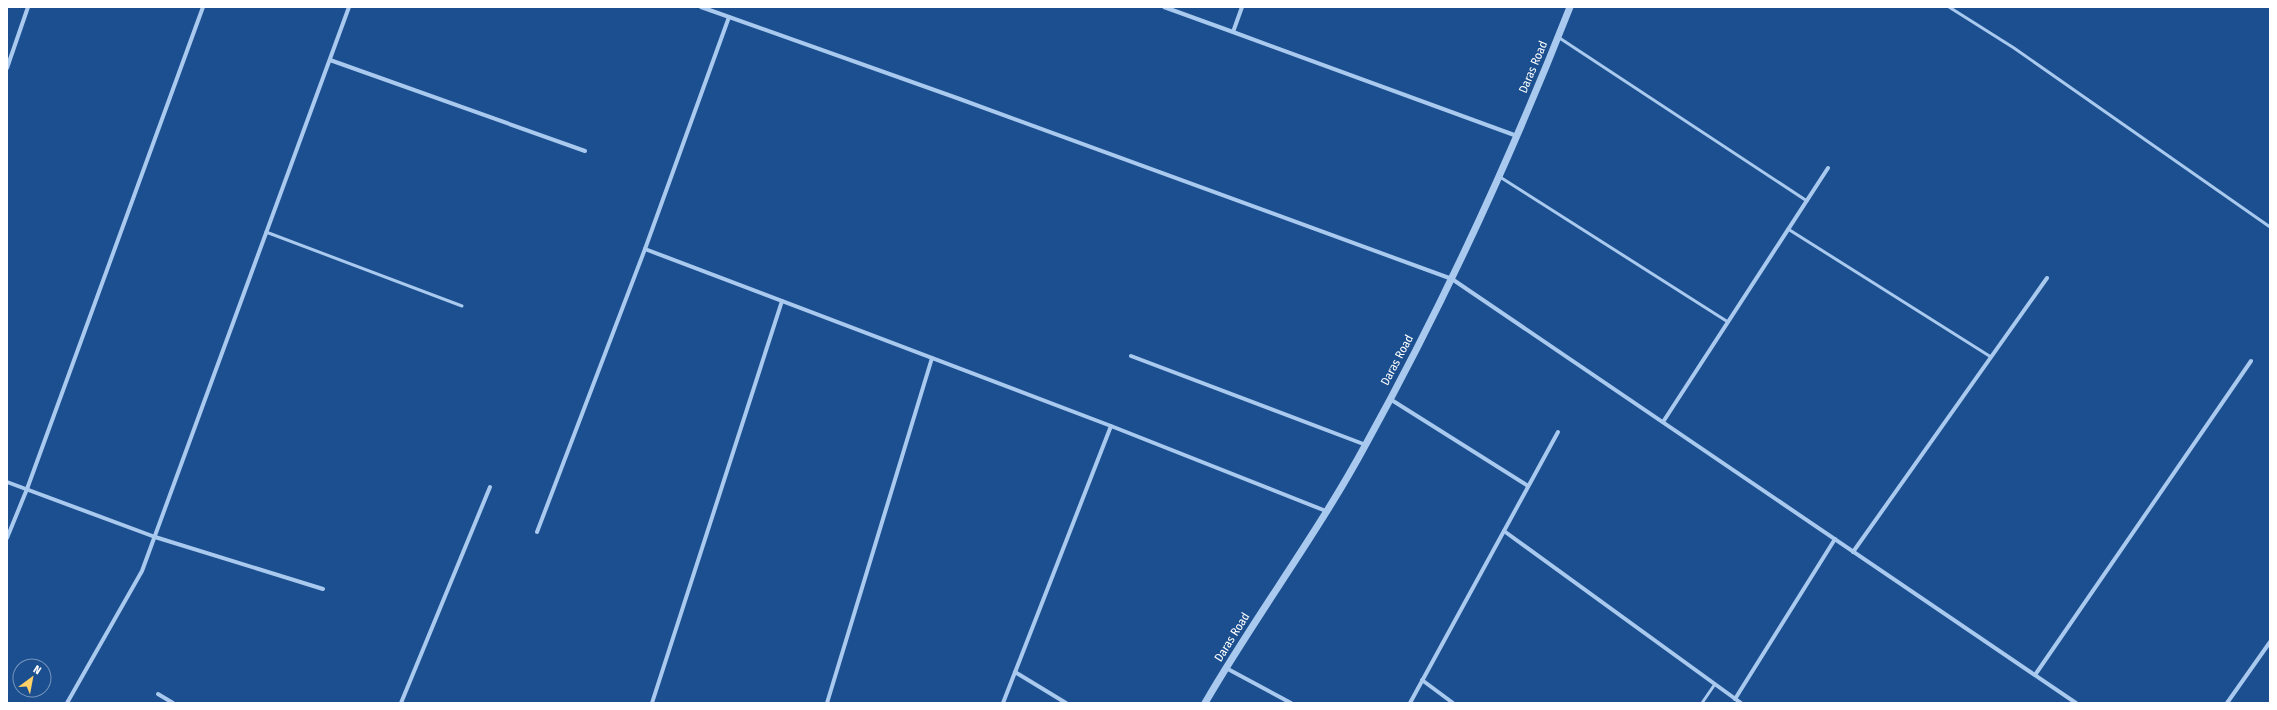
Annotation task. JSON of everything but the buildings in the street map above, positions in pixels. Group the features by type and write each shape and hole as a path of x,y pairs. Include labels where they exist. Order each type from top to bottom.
{"street":[{"path":"7,68 28,7"},
{"path":"7,538 27,489 203,7"},
{"path":"67,703 142,571 349,7"},
{"path":"701,7 1452,280 2076,703"},
{"path":"1164,7 1517,136"},
{"path":"1233,32 1242,7"},
{"name":"Daras Road","path":"1205,703 1366,445 1452,280 1517,136 1570,7"},
{"path":"537,532 645,249 728,17"},
{"path":"330,60 585,151"},
{"path":"1663,422 1828,168"},
{"path":"645,249 1111,426 1326,511"},
{"path":"1853,552 2047,278"},
{"path":"652,703 782,301"},
{"path":"1131,356 1366,445"},
{"path":"827,703 932,358"},
{"path":"2035,675 2251,361"},
{"path":"1389,399 1528,486"},
{"path":"1003,703 1111,426"},
{"path":"1410,703 1558,432"},
{"path":"7,482 155,537 323,589"},
{"path":"401,703 490,488"},
{"path":"1504,531 1741,703"},
{"path":"1735,698 1835,539"},
{"path":"2227,703 2269,645"},
{"path":"1226,668 1291,703"},
{"path":"1015,672 1066,703"},
{"path":"1422,680 1453,703"},
{"path":"158,694 173,703"}],"lane":[{"path":"1949,7 2014,48 2270,227"},
{"path":"1558,37 1807,201"},
{"path":"1499,176 1728,322"},
{"path":"1788,229 1991,357"},
{"path":"266,232 462,306"},
{"path":"1702,703 1715,684"}]}
